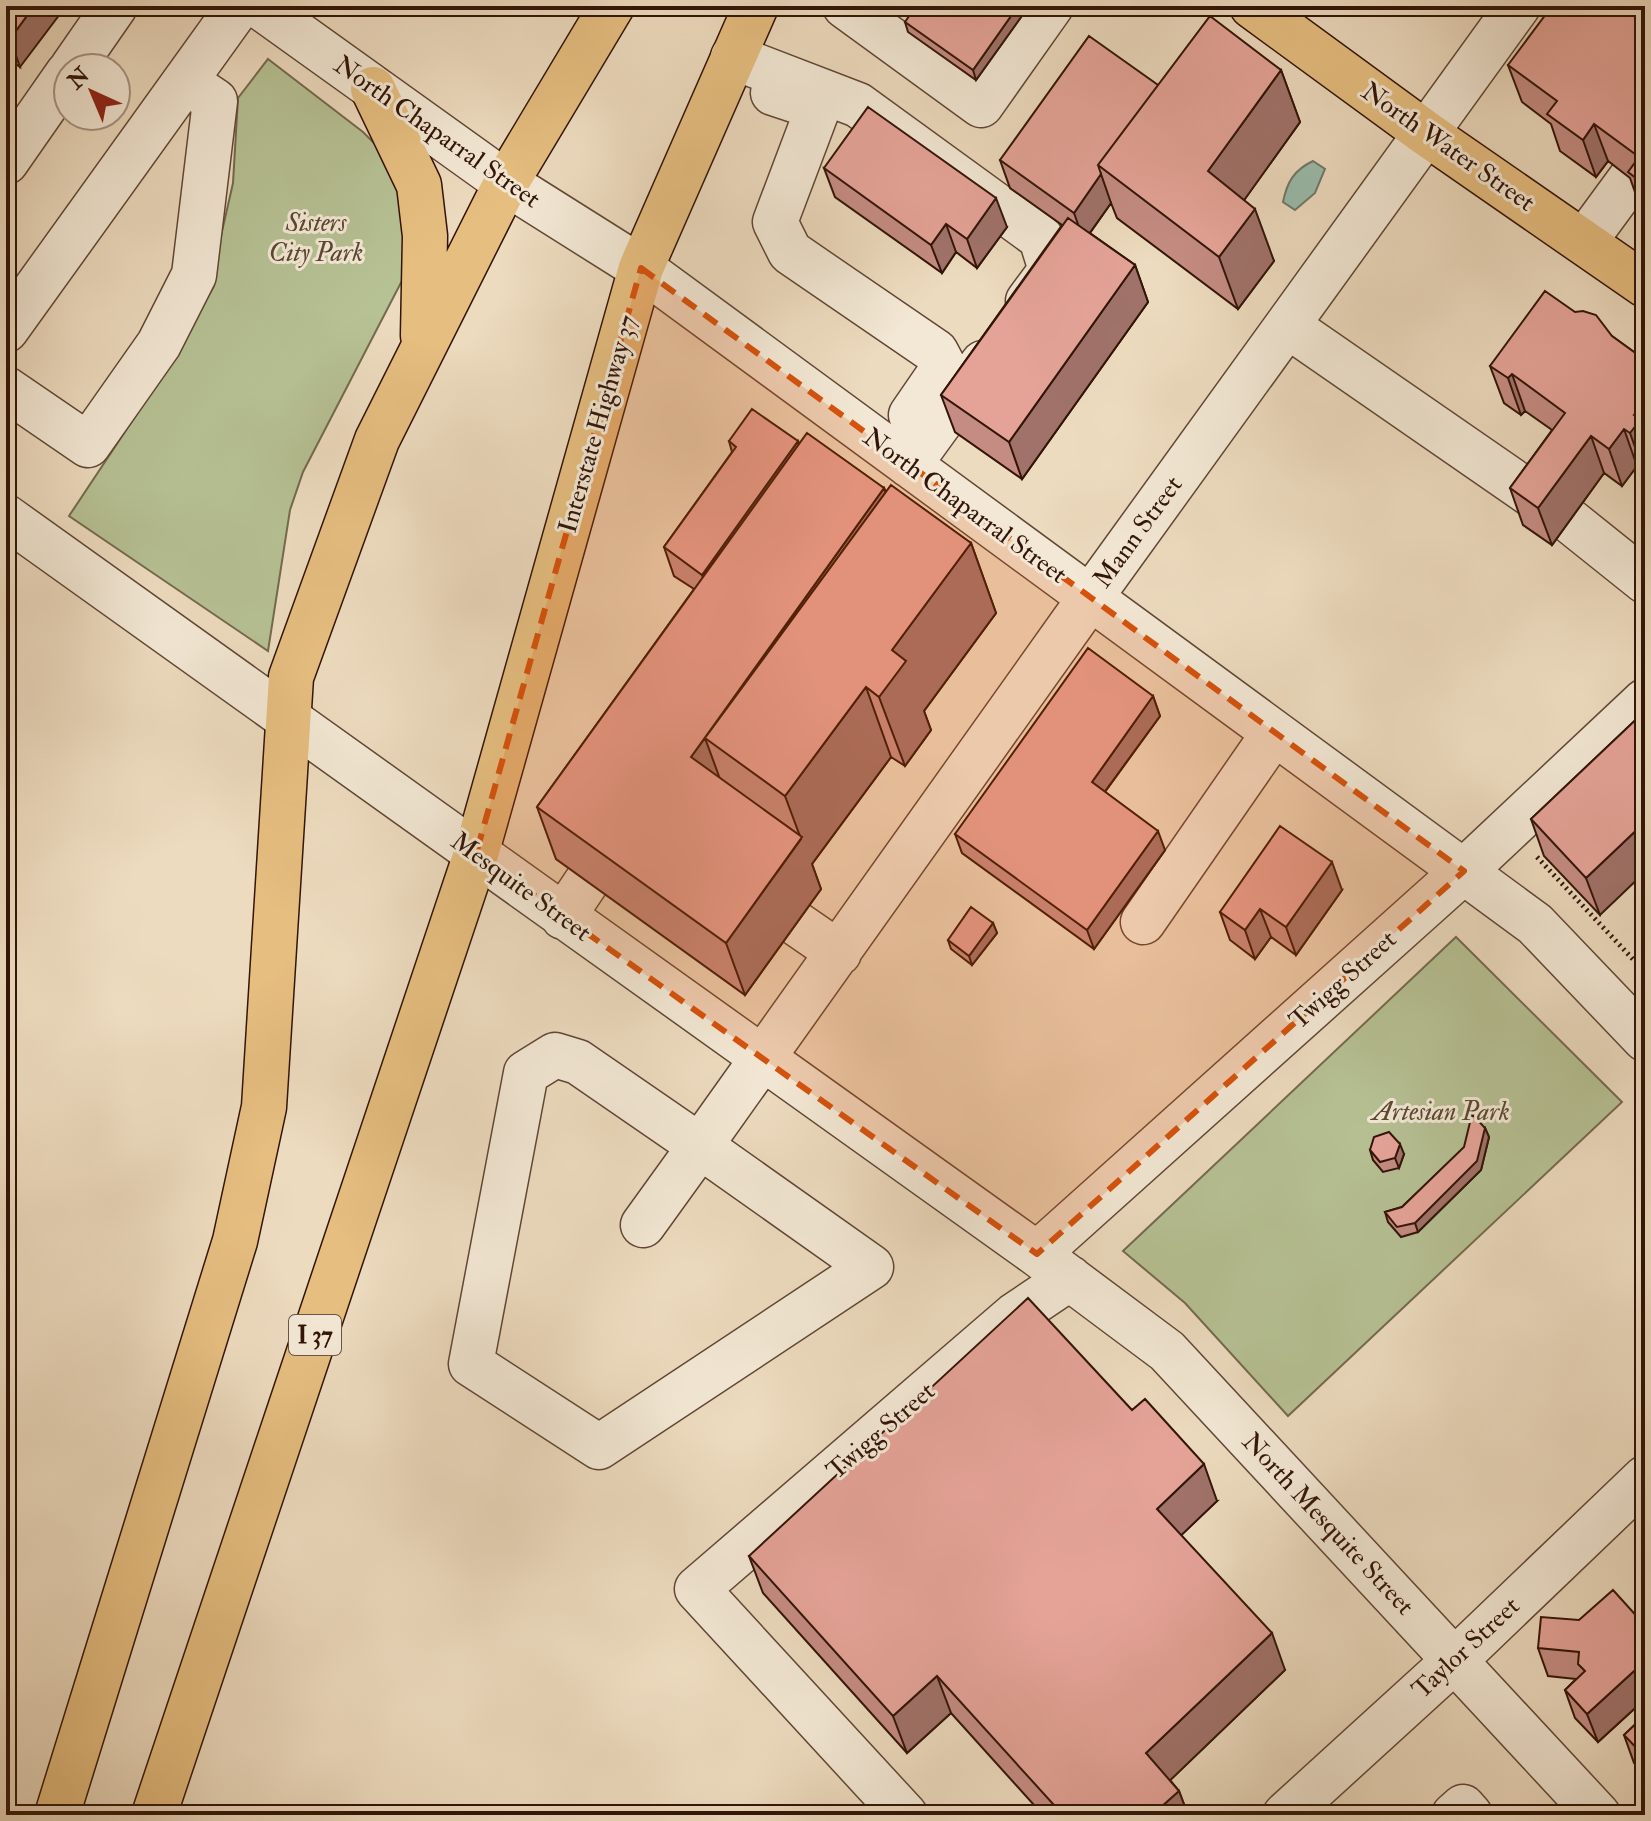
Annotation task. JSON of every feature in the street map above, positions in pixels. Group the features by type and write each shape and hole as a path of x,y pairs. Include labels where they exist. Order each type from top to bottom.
{"main road":[{"path":"57,1815 235,1241 264,1107 294,709 377,440 506,183 612,6"},
{"name":"Interstate Highway 37","path":"476,854 641,268 756,6"},
{"name":"North Water Street","path":"1252,6 1427,134 1645,285"},
{"path":"373,89 419,185 425,236 422,349"},
{"name":"I 37","path":"154,1815 476,854"}],"street":[{"path":"83,52 115,6"},
{"path":"6,330 239,6"},
{"name":"North Chaparral Street","path":"259,6 506,183 641,268 1464,871 1535,924 1645,1039"},
{"path":"868,12 981,105 1051,6"},
{"name":"Mann Street","path":"643,1225 1090,598 1518,6"},
{"path":"729,67 818,108 775,222 790,252 936,352 944,367 899,458"},
{"path":"729,67 858,105 1041,238 1051,270 899,458 875,495"},
{"path":"6,389 88,445 159,344 194,275 215,101 185,81"},
{"path":"6,162 52,96"},
{"path":"1584,242 1631,178"},
{"path":"1288,326 1555,511 1645,581"},
{"name":"Mesquite Street","path":"6,517 294,709 476,854 1054,1266"},
{"name":"Twigg Street","path":"905,1815 697,1589 1015,1315 1054,1266 1645,701"},
{"path":"1143,922 1274,733"},
{"path":"563,917 587,881"},
{"path":"797,924 839,953"},
{"path":"555,1055 578,1062 700,1146 871,1267 599,1447 471,1364 526,1073 555,1055"},
{"name":"North Mesquite Street","path":"1054,1266 1167,1351 1598,1815"},
{"name":"Taylor Street","path":"1285,1815 1455,1660 1645,1478"},
{"path":"1454,1815 1463,1807 1470,1815"}],"path":[{"path":"1547,848 1536,858 1645,972"}],"highlighted area":[{"path":"641,268 1464,871 1037,1254 476,854"}],"green space":[{"name":"Sisters City Park","path":"268,59 377,146 413,208 406,273 303,472 290,510 268,651 69,516 162,376 214,286 218,249 233,183 238,98"},
{"name":"Artesian Park","path":"1456,937 1622,1102 1288,1416 1185,1303 1123,1251"}],"shaded area":[{"path":"1313,161 1325,169 1315,193 1295,210 1283,202 1287,188 1292,177"}],"building":[{"path":"6,6 34,6 10,39 6,36"},
{"path":"916,6 1018,6 973,70 905,22"},
{"path":"1552,6 1645,6 1645,185 1628,172 1639,157 1594,124 1583,140 1547,114 1557,101 1508,65"},
{"path":"1210,16 1281,70 1208,171 1255,209 1219,257 1098,165"},
{"path":"1089,36 1158,85 1098,165 1101,174 1074,213 1000,160"},
{"path":"868,107 996,198 967,239 946,224 931,245 824,168"},
{"path":"1068,218 1135,265 1009,442 941,395"},
{"path":"1545,291 1575,312 1596,315 1612,336 1645,360 1645,400 1634,415 1641,419 1630,433 1624,429 1609,449 1591,436 1538,508 1510,488 1565,413 1512,374 1508,378 1490,366"},
{"path":"752,409 798,441 702,575 664,547 736,447 729,441"},
{"path":"807,433 884,488 691,757 802,837 726,943 537,807"},
{"path":"891,485 971,543 892,650 906,661 879,697 866,687 785,796 705,738"},
{"path":"1088,648 1153,696 1092,782 1158,831 1087,930 955,834"},
{"path":"1645,711 1645,822 1586,878 1531,819"},
{"path":"1280,826 1332,862 1286,927 1260,909 1245,930 1220,912"},
{"path":"971,907 993,923 969,956 948,940"},
{"path":"1472,1114 1485,1128 1477,1161 1415,1223 1397,1227 1385,1212 1402,1207 1464,1147"},
{"path":"1389,1132 1400,1144 1395,1158 1380,1162 1370,1150 1374,1137"},
{"path":"1028,1298 1132,1410 1145,1399 1204,1464 1157,1509 1272,1633 1146,1753 1179,1791 1152,1815 1063,1815 937,1676 893,1716 749,1556"},
{"path":"1613,1590 1641,1621 1645,1617 1645,1661 1587,1714 1565,1690 1585,1671 1578,1664 1579,1652 1538,1648 1541,1617 1579,1620"},
{"path":"1645,1715 1645,1757 1624,1735"}]}
